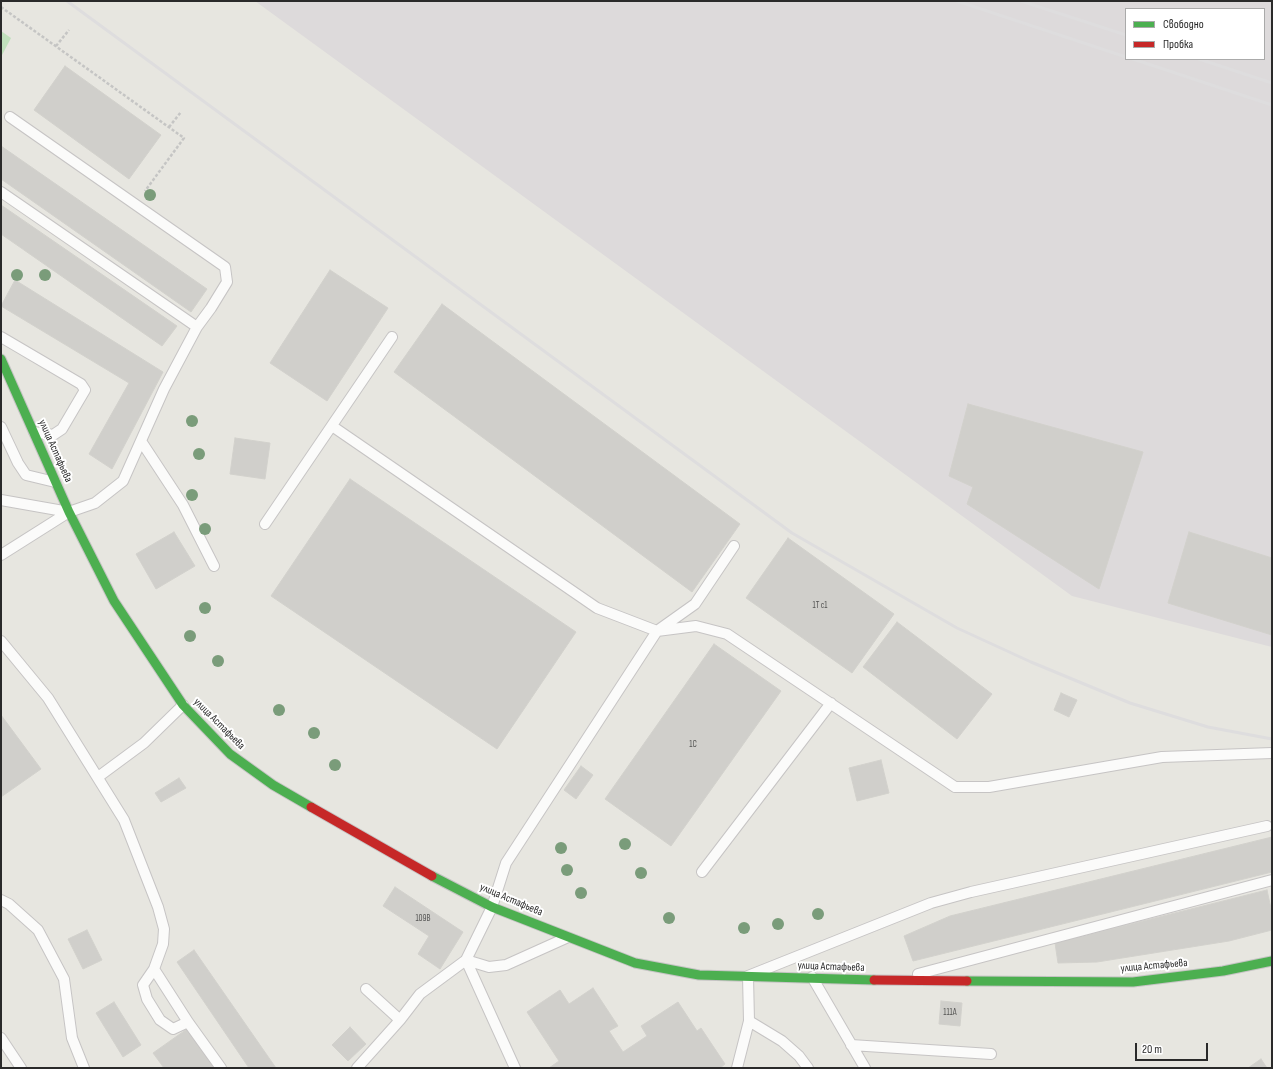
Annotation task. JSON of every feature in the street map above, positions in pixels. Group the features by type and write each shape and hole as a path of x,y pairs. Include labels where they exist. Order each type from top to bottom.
{"street":[{"name":"улица Астафьева","path":"1,359 69,512 114,601 183,705 230,754 273,785 418,869 492,907 569,936 636,964 699,975 812,977 891,981 1133,982 1223,971 1272,961"}],"lane":[{"path":"1,555 69,512 95,503 123,480 164,389 197,326 211,308 227,282 225,267 10,117"},
{"path":"1,192 197,326"},
{"path":"1,337 81,384 85,390 62,429 52,435 34,432"},
{"path":"265,524 392,337"},
{"path":"332,426 597,608 657,631 696,626 727,634 955,787 989,787 1162,757 1272,753"},
{"path":"1,427 18,463 26,475 56,483"},
{"path":"141,440 183,505 214,566"},
{"path":"1,500 69,512"},
{"path":"357,1068 400,1020 420,994 466,960 492,907 506,863 657,631 695,604 734,546"},
{"path":"1,641 48,698 124,820 158,907 164,929 163,944 154,968 144,985 147,999 160,1020 173,1029 188,1022"},
{"path":"702,872 831,704"},
{"path":"98,777 144,743 183,705"},
{"path":"737,1068 749,1020 748,976 931,903 971,892 1267,826"},
{"path":"891,981 1272,880"},
{"path":"1,900 9,904 38,930 64,979 72,1038 84,1068"},
{"path":"466,960 488,967 506,966 569,936"},
{"path":"466,960 515,1068"},
{"path":"154,968 188,1022 221,1068"},
{"path":"812,977 865,1068"},
{"path":"366,989 400,1020"},
{"path":"749,1020 782,1041 799,1056 808,1068"},
{"path":"1,1038 21,1068"},
{"path":"852,1045 991,1054"}],"path":[{"path":"1,7 184,138 135,204"},
{"path":"56,46 69,30"},
{"path":"169,127 181,112"}],"shaded area":[{"path":"255,1 1272,1 1272,647 1072,596"}],"green space":[{"path":"1,31 11,38 1,57"}],"building":[{"path":"65,66 161,135 129,179 34,110"},
{"path":"1,146 207,289 191,312 1,179"},
{"path":"1,205 177,326 162,346 1,234"},
{"path":"330,270 388,308 327,401 270,363"},
{"path":"15,280 163,372 112,469 89,454 129,383 1,306"},
{"path":"442,304 740,524 692,592 394,372"},
{"path":"968,404 1143,452 1099,589 967,504 973,487 949,476"},
{"path":"235,438 270,443 265,479 230,474"},
{"path":"350,479 576,632 497,749 271,596"},
{"path":"174,532 195,566 156,589 136,554"},
{"path":"1189,532 1272,558 1272,635 1168,603"},
{"path":"788,538 894,614 852,673 746,598"},
{"path":"897,622 992,694 957,739 863,667"},
{"path":"714,644 781,691 671,846 605,799"},
{"path":"1061,693 1077,700 1069,717 1054,710"},
{"path":"1,715 41,769 1,797"},
{"path":"881,760 889,793 857,801 849,768"},
{"path":"581,766 593,775 576,799 564,790"},
{"path":"179,778 186,788 161,802 155,793"},
{"path":"1272,837 1272,872 913,961 904,936 950,916"},
{"path":"395,887 463,932 440,969 418,954 429,936 383,906"},
{"path":"1267,890 1272,913 1272,930 1229,941 1097,962 1058,963 1055,943"},
{"path":"87,930 102,960 83,969 68,939"},
{"path":"194,950 276,1068 249,1068 177,962"},
{"path":"593,988 618,1026 609,1031 623,1052 647,1036 641,1026 678,1002 697,1031 701,1028 725,1064 720,1068 549,1068 559,1061 527,1012 560,990 569,1004"},
{"path":"941,1001 962,1003 960,1026 939,1024"},
{"path":"114,1002 141,1045 123,1057 96,1013"},
{"path":"350,1027 366,1044 348,1061 332,1045"},
{"path":"187,1029 214,1068 164,1068 153,1053"},
{"path":"1261,1059 1267,1068 1248,1068"}],"railway":[{"path":"67,1 792,533 957,628 1031,662 1130,703 1208,727 1272,739"},
{"path":"957,1 1125,57"},
{"path":"1021,1 1125,35"},
{"path":"1136,60 1272,105"},
{"path":"1202,60 1272,83"}],"traffic: fast":[{"path":"1,359 69,512 114,601 183,705 230,754 273,785 311,807"},
{"path":"432,876 492,907 635,963 699,975 874,980"},
{"path":"967,981 1133,982 1223,971 1272,961"}],"traffic: jam":[{"path":"311,807 432,876"},
{"path":"874,980 967,981"}]}
